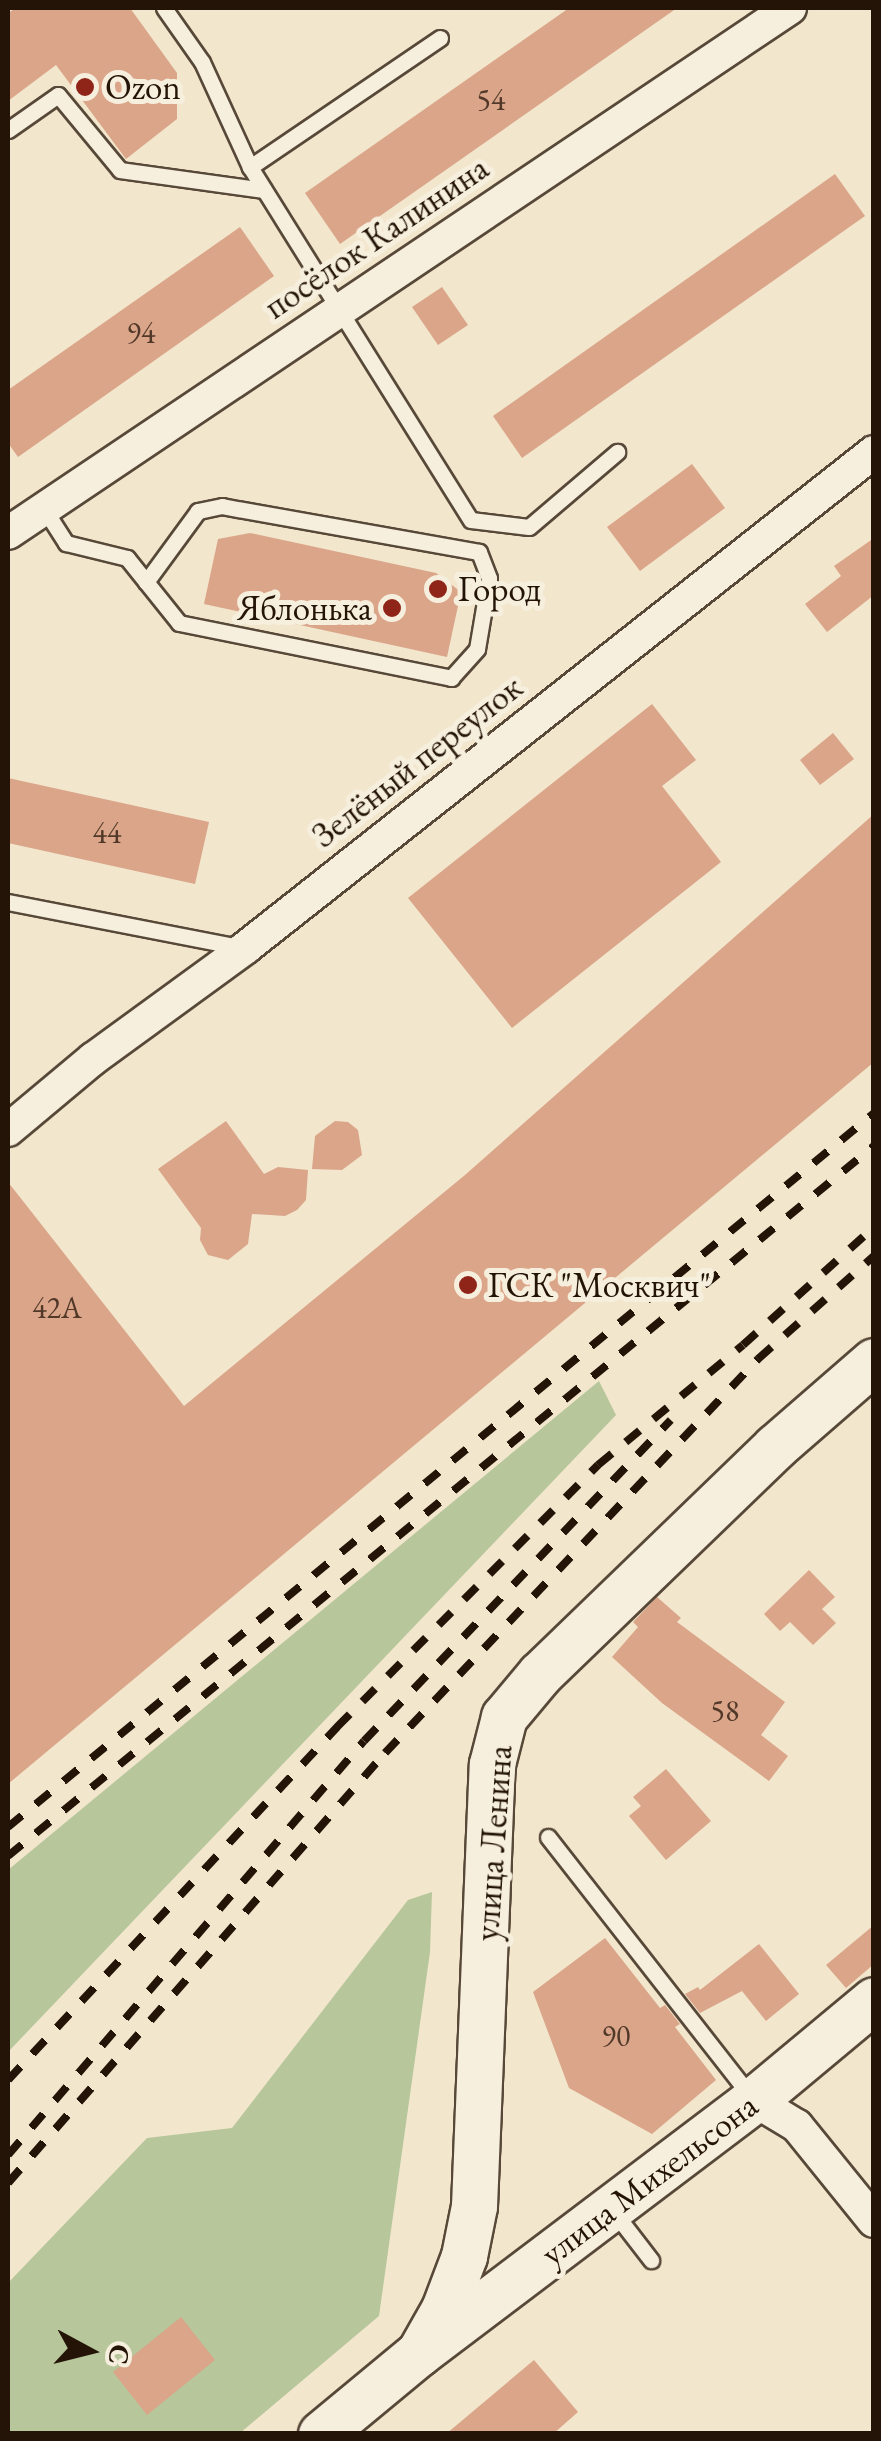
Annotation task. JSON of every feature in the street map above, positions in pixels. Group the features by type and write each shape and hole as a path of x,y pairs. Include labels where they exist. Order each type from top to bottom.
{"street":[{"name":"посёлок Калинина","path":"8,534 790,8"},
{"name":"Зелёный переулок","path":"8,1130 92,1059 245,948 870,461"},
{"name":"улица Ленина","path":"420,2353 444,2309 464,2256 474,2206 492,1764 504,1717 540,1674 719,1500 874,1361"},
{"name":"улица Михельсона","path":"321,2434 420,2353 754,2100 874,2000"},
{"path":"754,2100 796,2126 874,2221"},
{"path":"474,2206 482,2238 494,2252 512,2262 540,2262"}],"lane":[{"path":"164,8 202,62 250,167 471,520 529,527 617,452"},
{"path":"250,167 440,38"},
{"path":"8,130 58,94 120,170 264,190"},
{"path":"43,507 66,543 127,558 179,624 452,678 478,649 489,578 479,552 222,506 198,511 146,582"},
{"path":"8,902 245,948"},
{"path":"548,1837 754,2100"},
{"path":"612,2208 652,2260"}],"green space":[{"path":"599,1381 616,1415 8,2052 8,1870"},
{"path":"432,1892 430,1952 379,2316 240,2433 8,2433 8,2283 147,2138 232,2128 408,1900"}],"building":[{"path":"16,8 130,8 177,73 177,119 126,159 56,65 8,101 8,13"},
{"path":"569,8 677,8 340,244 305,193"},
{"path":"835,174 865,216 522,458 493,416"},
{"path":"240,227 274,276 18,457 8,443 8,390"},
{"path":"442,287 468,325 438,345 412,307"},
{"path":"692,464 725,508 640,571 607,527"},
{"path":"250,533 436,573 461,592 447,657 204,604 218,539"},
{"path":"874,538 874,595 827,632 805,604 841,576 834,566"},
{"path":"652,704 696,760 662,786 721,862 512,1028 408,898"},
{"path":"833,733 854,759 820,785 800,760"},
{"path":"8,778 209,822 195,884 8,843"},
{"name":"ГСК \"Москвич\"","path":"874,814 874,1062 8,1784 8,1182 184,1406 465,1175"},
{"path":"226,1121 264,1174 278,1167 308,1170 306,1200 285,1216 252,1214 248,1244 228,1260 208,1255 200,1240 201,1228 158,1169"},
{"path":"335,1121 348,1122 358,1130 362,1155 342,1170 312,1169 315,1136"},
{"path":"809,1570 835,1597 822,1609 836,1623 813,1645 790,1622 780,1631 764,1614"},
{"path":"657,1597 681,1618 677,1622 785,1702 761,1735 788,1756 769,1781 662,1703 612,1657 638,1627 633,1622"},
{"path":"666,1769 711,1821 666,1860 629,1816 641,1806 633,1797"},
{"path":"874,1925 874,1964 846,1988 826,1965"},
{"path":"605,1938 660,2008 665,2005 680,2024 675,2027 716,2080 652,2134 569,2088 533,1992"},
{"path":"759,1944 799,1994 766,2021 742,1991 700,2013 685,1994 698,1987 700,1990"},
{"path":"181,2317 215,2360 147,2415 113,2372"},
{"path":"534,2360 578,2412 553,2434 446,2434"}],"railway":[{"path":"8,1827 874,1113"},
{"path":"8,1856 874,1146"},
{"path":"8,2080 337,1727 598,1465 743,1345 874,1227"},
{"path":"8,2183 385,1753 758,1359 874,1256"},
{"path":"8,2155 364,1741 671,1420"}],"place":[{"name":"Ozon","path":"85,87"},
{"name":"Город","path":"438,589"},
{"name":"Яблонька","path":"392,608"},
{"name":"ГСК \"Москвич\"","path":"468,1285"}]}
